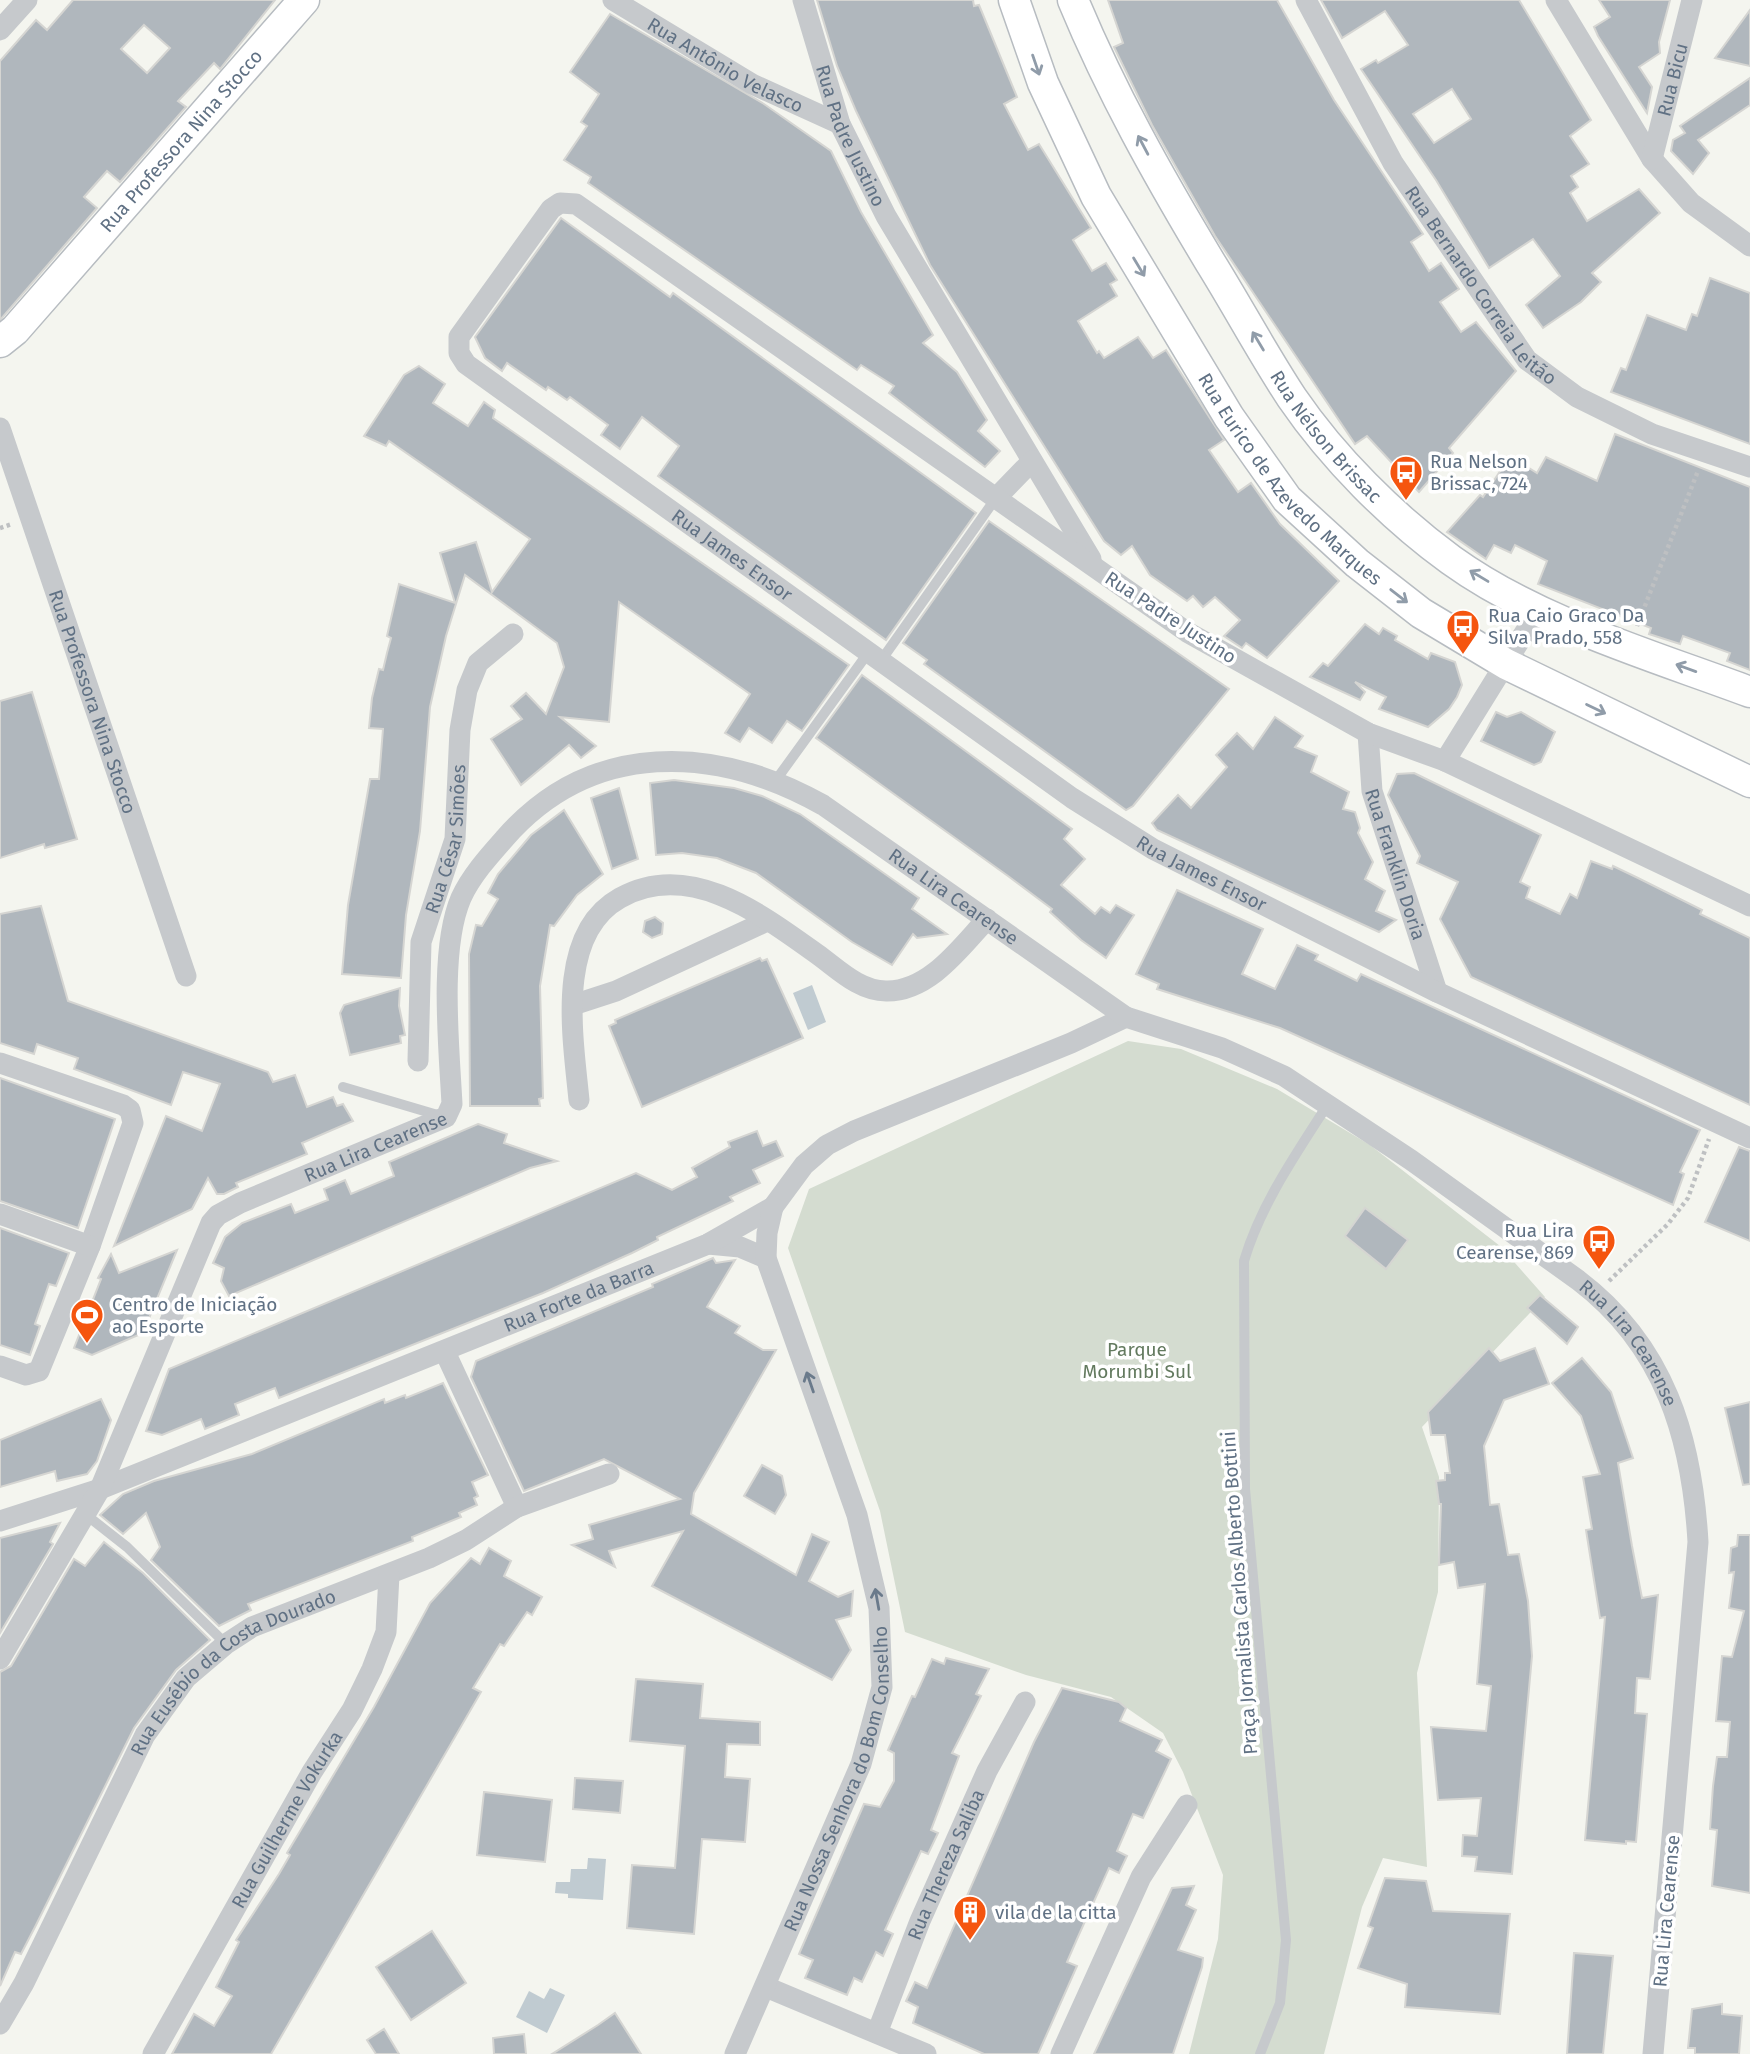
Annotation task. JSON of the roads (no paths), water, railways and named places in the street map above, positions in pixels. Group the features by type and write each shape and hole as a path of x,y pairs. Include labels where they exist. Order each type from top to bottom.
{"street":[{"path":"0,30 27,0"},
{"name":"Rua Professora Nina Stocco","path":"0,342 15,330 304,0"},
{"name":"Rua Antônio Velasco","path":"613,0 752,84 841,124"},
{"name":"Rua Padre Justino","path":"803,0 841,124 886,216 1095,567 1187,632 1367,733 1445,761 1750,906"},
{"name":"Rua Eurico de Azevedo Marques","path":"1014,0 1043,83 1096,196 1229,416 1287,499 1357,563 1421,613 1506,664 1750,782"},
{"name":"Rua Nélson Brissac","path":"1073,0 1101,67 1161,180 1293,399 1333,449 1393,511 1452,560 1538,611 1750,692"},
{"name":"Rua Bernardo Correia Leitão","path":"1307,0 1393,163 1527,360 1577,397 1652,434 1750,467"},
{"path":"1556,0 1652,159 1691,203 1750,246"},
{"name":"Rua Bicu","path":"1652,159 1692,0"},
{"name":"Rua James Ensor","path":"1095,567 576,204 560,203 551,209 458,337 462,359 874,658 1072,798 1153,849 1437,992 1750,1138"},
{"name":"Rua Professora Nina Stocco","path":"0,428 186,976"},
{"path":"996,498 1032,461"},
{"path":"1445,761 1538,611"},
{"name":"Rua César Simões","path":"418,1061 421,942 455,839 460,730 467,690 478,663 513,634"},
{"name":"Rua Franklin Doria","path":"1367,733 1372,791 1437,992"},
{"name":"Rua Lira Cearense","path":"0,1659 100,1489 205,1234 218,1215 446,1117 452,1104 449,977 453,928 461,898 491,853 541,802 567,786 598,774 635,765 692,761 738,768 775,780 823,805 1126,1017 1222,1048 1284,1076 1328,1104 1596,1293 1636,1339 1656,1370 1680,1422 1690,1458 1698,1542 1653,2054"},
{"path":"455,839 491,853"},
{"path":"579,1100 573,1005 577,957 584,935 612,902 629,892 650,886 689,885 716,891 767,921 864,987 890,992 912,986 939,970 987,919"},
{"path":"573,1005 616,991 767,921"},
{"name":"Rua Forte da Barra","path":"0,1521 100,1489 708,1244 774,1207 804,1165 827,1145 853,1131 1071,1044 1126,1017"},
{"path":"0,1063 130,1110 133,1123 90,1246 39,1371 26,1375 0,1366"},
{"name":"Rua Nossa Senhora do Bom Conselho","path":"735,2054 862,1765 882,1687 879,1608 857,1515 766,1258 767,1233 774,1207"},
{"path":"0,1214 90,1246"},
{"path":"708,1244 740,1247 766,1258"},
{"path":"445,1352 517,1507"},
{"name":"Rua Eusébio da Costa Dourado","path":"0,2024 24,1983 145,1735 186,1678 226,1644 278,1616 389,1574 466,1540 517,1507 609,1475"},
{"name":"Rua Guilherme Vokurka","path":"153,2054 312,1772 352,1710 386,1632 389,1574"},
{"name":"Rua Thereza Saliba","path":"877,2033 920,1921 981,1783 1026,1702"},
{"path":"1060,2054 1141,1877 1187,1805"},
{"path":"766,1987 926,2054"}],"lane":[{"path":"775,780 874,658 996,498"},
{"path":"343,1087 446,1117"},
{"name":"Praça Jornalista Carlos Alberto Bottini","path":"1260,2054 1280,2003 1286,1940 1245,1489 1244,1261 1251,1236 1281,1178 1328,1104"},
{"path":"85,1514 127,1547 226,1644"}],"place":[{"name":"Rua Nelson Brissac, 724","path":"1406,502"},
{"name":"Rua Caio Graco Da Silva Prado, 558","path":"1463,656"},
{"name":"Rua Lira Cearense, 869","path":"1599,1271"},
{"name":"Centro de Iniciação ao Esporte","path":"87,1345"},
{"name":"vila de la citta","path":"970,1942"}],"park label":[{"name":"Parque Morumbi Sul","path":"1137,1360"}]}
